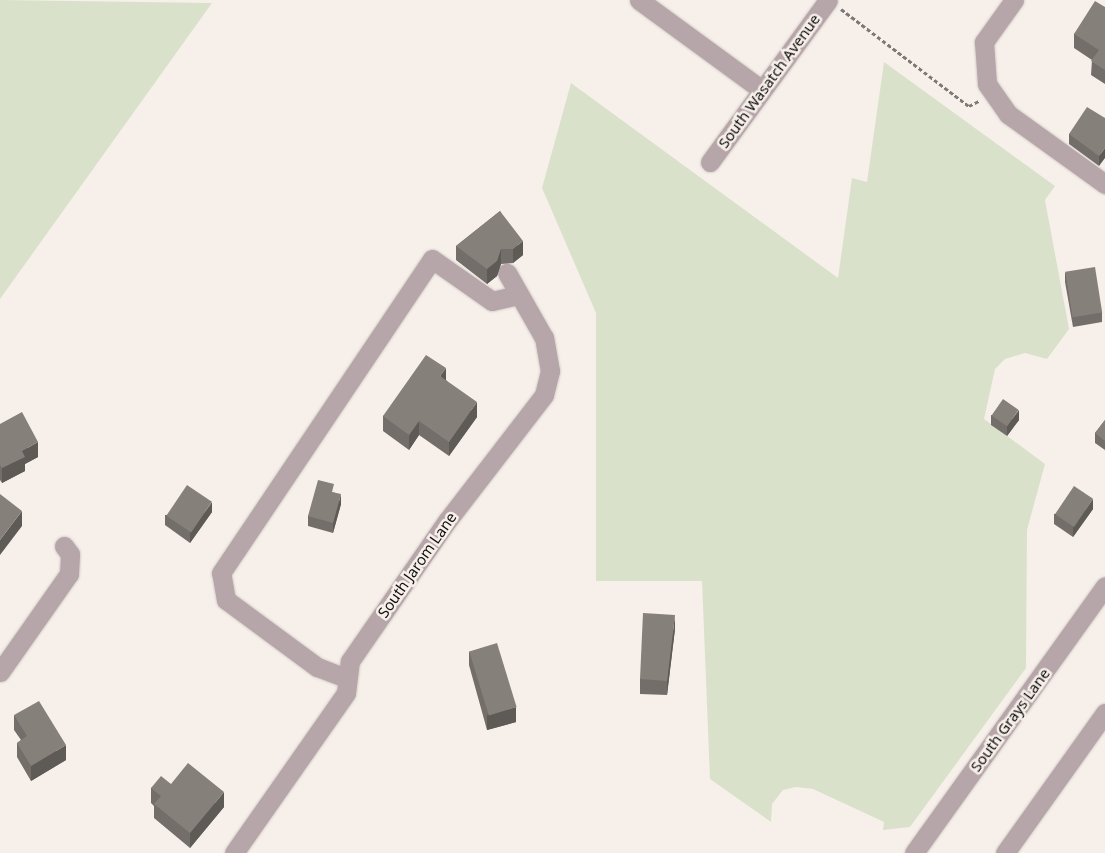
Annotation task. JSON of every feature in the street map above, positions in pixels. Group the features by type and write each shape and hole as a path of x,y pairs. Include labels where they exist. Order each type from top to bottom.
{"street":[{"path":"639,0 762,90"},
{"path":"1014,0 984,42 983,62 993,94 1008,114 1105,184"},
{"name":"South Wasatch Avenue","path":"710,162 762,90 833,3"},
{"path":"346,678 317,667 226,600 221,573 432,259 492,301 519,295"},
{"name":"South Jarom Lane","path":"234,853 346,693 346,678 350,661 447,521 544,395 550,371 544,338 507,273"},
{"path":"0,672 69,574 70,554 64,546"},
{"name":"South Grays Lane","path":"914,853 1105,586"},
{"path":"1005,853 1105,713"}],"path":[{"path":"833,3 969,106 993,94"}],"green space":[{"path":"0,0 212,3 0,299"},
{"path":"884,62 1055,186 1045,200 1069,329 1047,359 1025,353 1005,359 995,369 984,419 1045,464 1027,530 1026,668 910,827 883,830 884,822 813,789 796,787 783,790 772,804 771,822 710,779 702,581 596,581 596,313 542,188 571,83 838,278 852,178 867,182"}],"building":[{"path":"1095,1 1105,7 1105,70 1091,61 1099,50 1074,34"},
{"path":"1087,107 1105,118 1105,148 1099,156 1069,134"},
{"path":"500,211 523,241 513,249 501,249 497,261 487,269 456,246"},
{"path":"1095,267 1102,312 1073,317 1065,272"},
{"path":"426,355 446,368 440,376 477,402 449,442 419,421 409,435 383,416"},
{"path":"1003,399 1019,410 1007,426 992,415"},
{"path":"22,412 38,442 22,451 25,457 2,468 0,465 0,424"},
{"path":"1105,420 1105,441 1095,433"},
{"path":"318,480 334,484 332,492 341,494 333,523 308,516"},
{"path":"187,485 212,502 191,532 166,516"},
{"path":"1074,486 1093,499 1074,527 1055,514"},
{"path":"0,494 22,511 0,540"},
{"path":"643,613 675,615 667,681 640,679"},
{"path":"497,643 517,707 489,716 469,651"},
{"path":"39,701 66,745 31,766 17,743 27,736 14,715"},
{"path":"188,763 224,792 190,833 154,804 161,796 151,788 161,776 171,784"}]}
